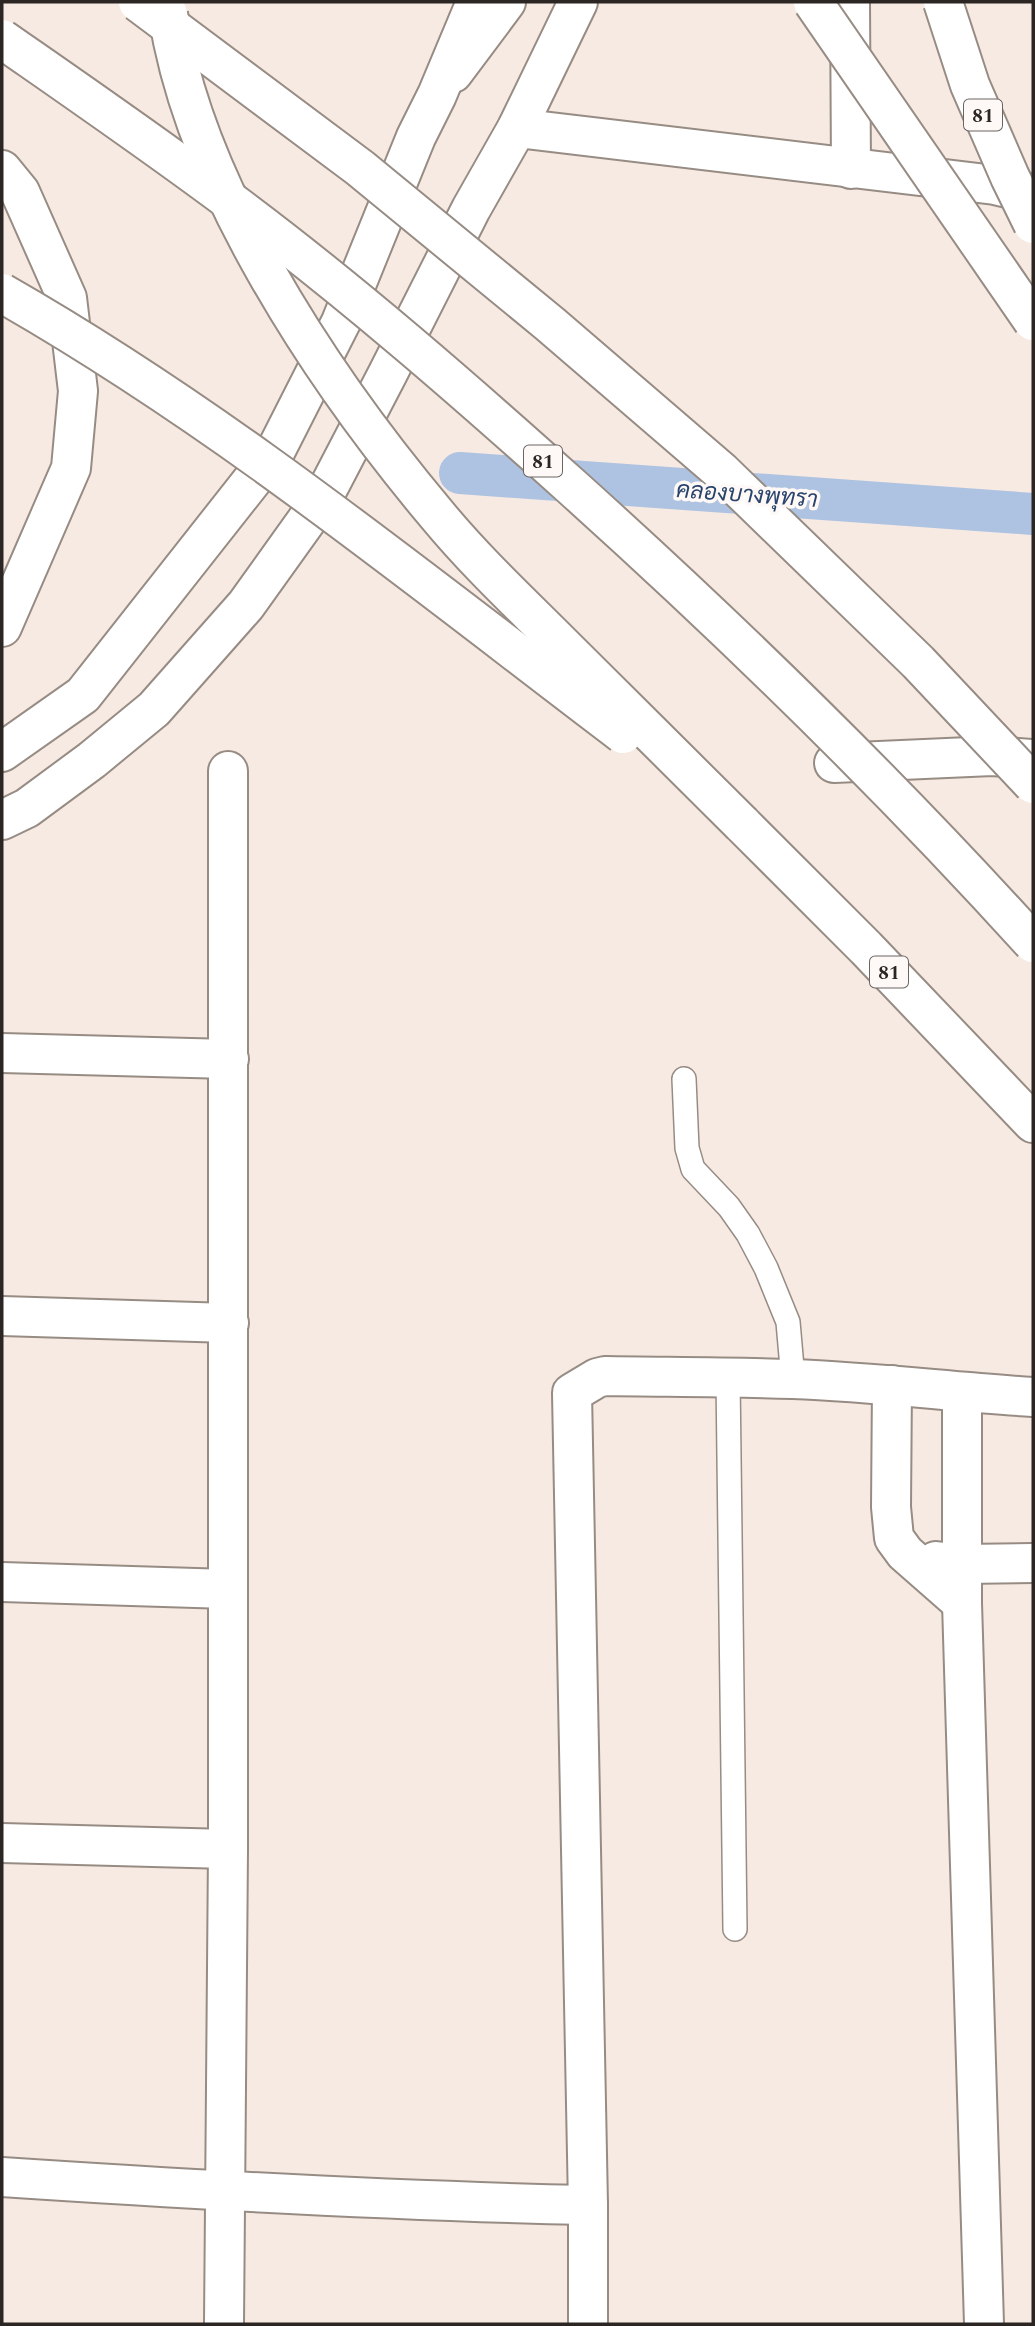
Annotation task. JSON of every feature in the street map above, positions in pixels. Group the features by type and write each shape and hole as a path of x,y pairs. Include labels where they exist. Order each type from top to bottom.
{"main road":[{"path":"138,2 360,168 550,324 712,464 918,662 1033,784"},
{"name":"81","path":"166,2 184,84 221,185 276,291 343,394 439,517 488,572 866,948 1033,1122"},
{"path":"2,751 83,695 276,450 341,322 416,137 437,95 476,2"},
{"path":"437,95 506,2"},
{"path":"2,820 27,808 92,760 154,709 246,605 324,496 471,209 517,128 578,2"},
{"path":"813,2 1033,321"},
{"path":"850,2 851,169"},
{"name":"81","path":"943,2 971,85 1033,224"},
{"name":"81","path":"2,39 239,207 373,314 488,412 627,536 762,664 895,797 1033,943"},
{"path":"517,128 995,185 1033,194"},
{"path":"2,170 20,192 67,298 78,391 71,468 2,627"},
{"name":"81","path":"2,293 93,348 232,439 742,824"},
{"path":"834,763 992,756 1033,760"},
{"path":"224,2324 228,1849 228,771"},
{"path":"2,1053 229,1059"},
{"path":"2,1316 229,1322"},
{"path":"588,2324 572,1393 605,1376 793,1379 1033,1396"},
{"path":"892,1385 894,1538 898,1546 962,1604"},
{"path":"962,1392 962,1604 984,2324"},
{"path":"913,1559 962,1564 1033,1563"},
{"path":"2,1582 228,1589"},
{"path":"2,1843 228,1849"},
{"path":"2,2177 453,2203 588,2205"}],"lane":[{"path":"684,1079 687,1148 693,1169 729,1207 748,1234 766,1268 789,1322 793,1379"},
{"path":"728,1378 735,1929"}],"waterway":[{"name":"คลองบางพุทรา","path":"460,473 1033,514"}]}
